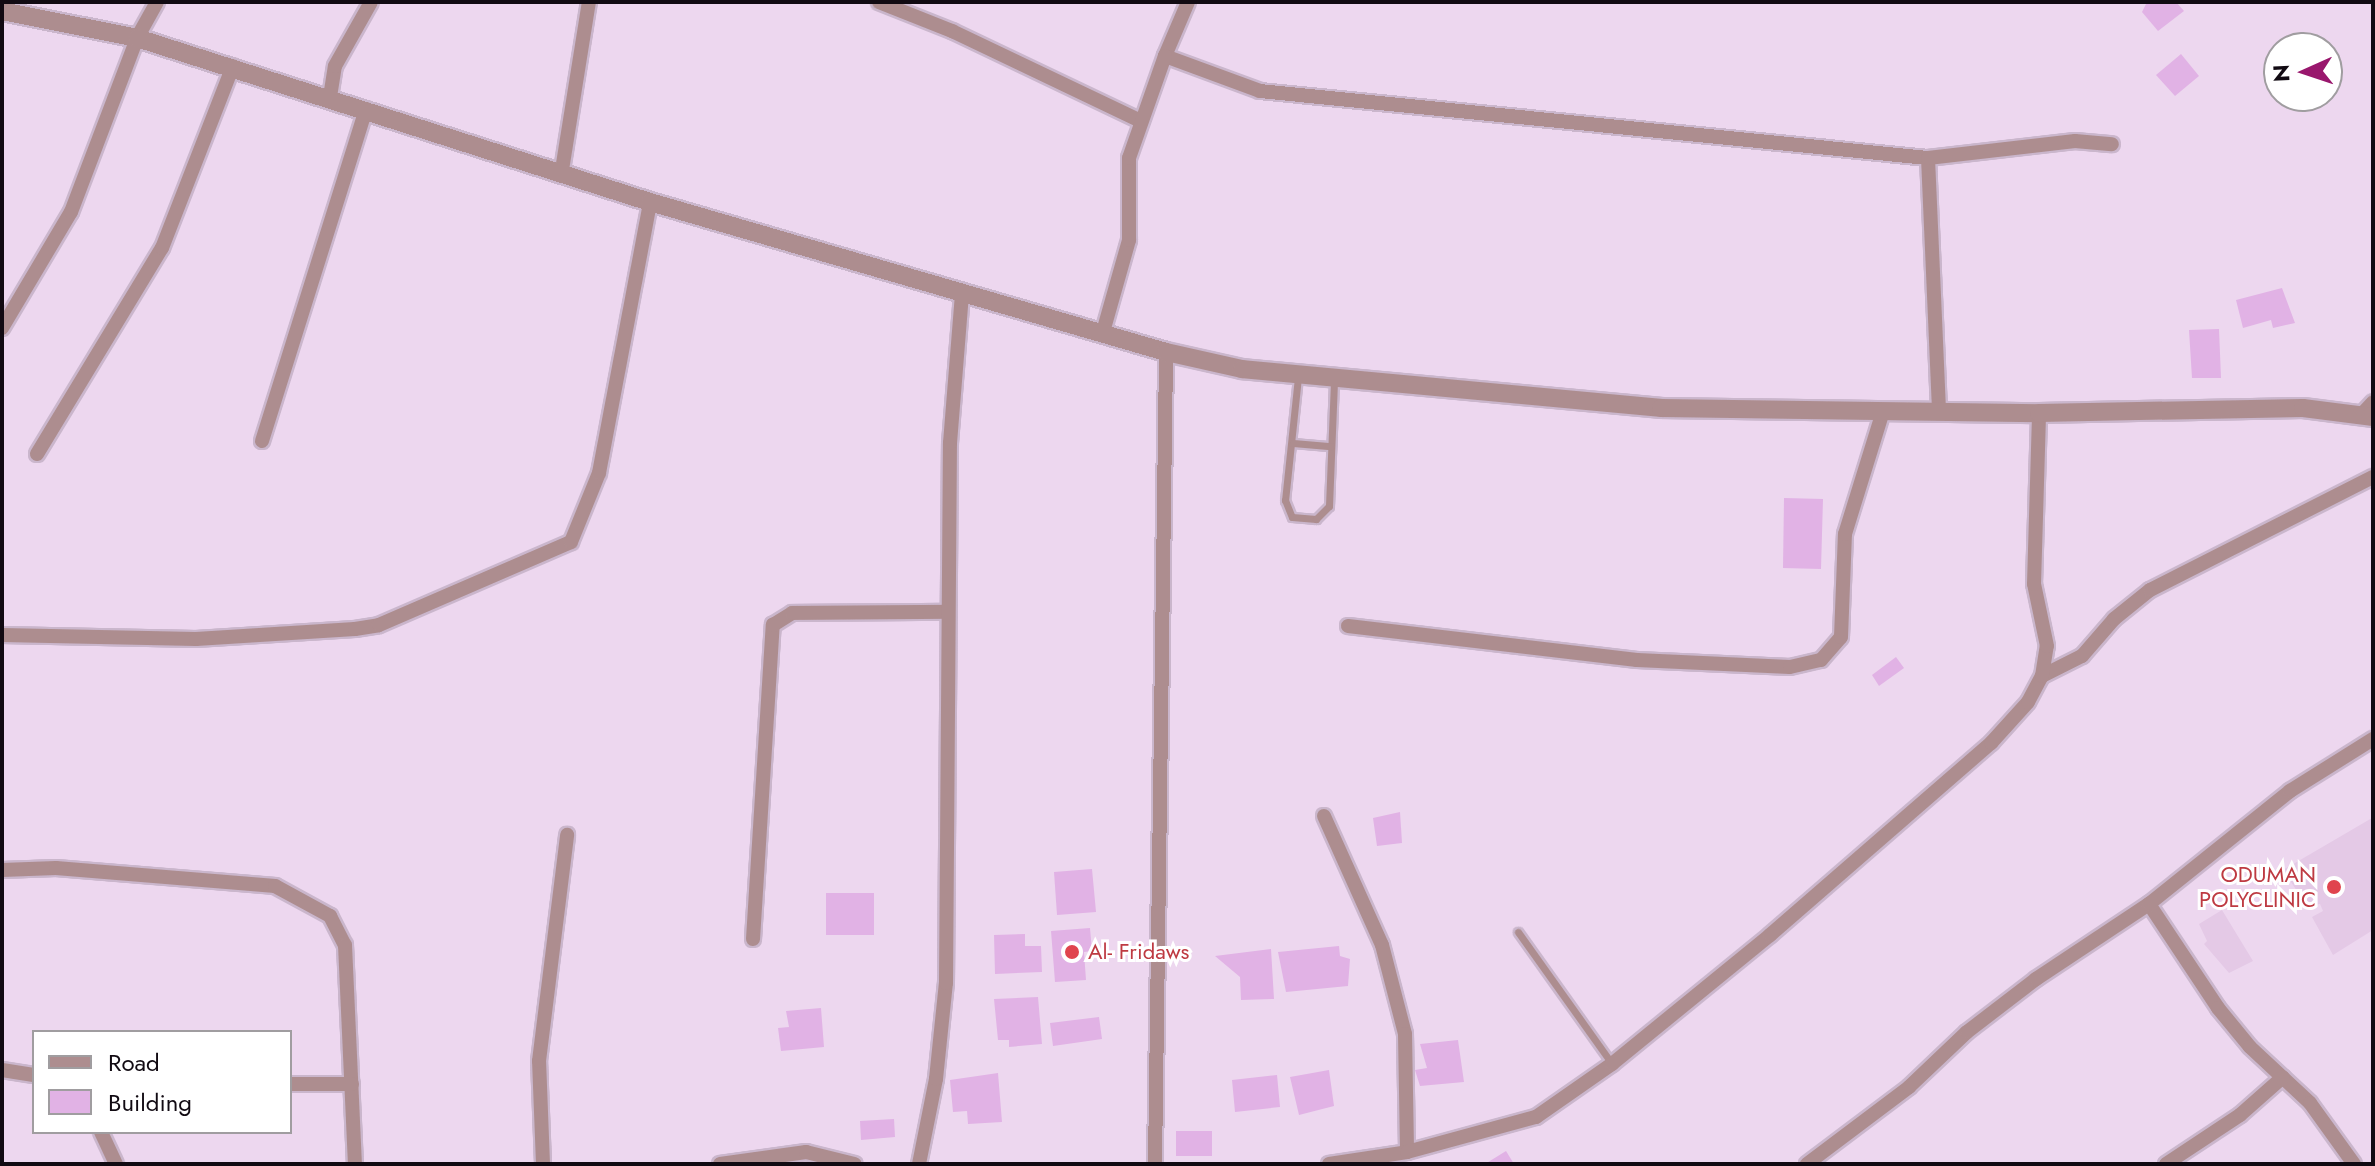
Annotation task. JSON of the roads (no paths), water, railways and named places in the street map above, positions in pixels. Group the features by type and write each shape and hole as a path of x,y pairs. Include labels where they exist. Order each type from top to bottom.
{"street":[{"path":"2,328 71,212 137,38 157,2"},
{"path":"330,97 335,66 371,2"},
{"path":"562,170 589,2"},
{"path":"879,2 952,31 1139,120"},
{"path":"1103,332 1129,240 1129,158 1139,120 1188,2"},
{"path":"2,11 137,38 233,66 562,170 650,202 1166,352 1299,375 1661,408 2039,413 2233,408 2369,411"},
{"path":"1165,56 1260,91 1329,102 1928,158 2075,141 2112,144"},
{"path":"37,454 162,248 233,66"},
{"path":"262,441 366,109"},
{"path":"1928,158 1939,412"},
{"path":"2,635 196,639 355,629 391,620 571,542 599,473 650,202"},
{"path":"919,1164 936,1079 946,983 951,415 962,294"},
{"path":"1155,1164 1166,352"},
{"path":"1348,626 1637,660 1790,667 1821,660 1841,637 1845,534 1883,411"},
{"path":"1329,1164 1407,1152 1536,1117 1612,1064 1991,743 2028,702 2042,676 2047,646 2033,558 2039,413"},
{"path":"2042,676 2082,656 2114,619 2150,590 2373,477"},
{"path":"753,939 773,625 792,613 947,612"},
{"path":"1807,1164 1909,1087 1967,1032 2036,979 2149,904 2290,791 2373,739"},
{"path":"1324,816 1382,945 1405,1034 1407,1152"},
{"path":"543,1164 539,1061 567,835"},
{"path":"2,870 206,877 275,886 309,901 330,916 345,945 355,1164"},
{"path":"2149,904 2218,1008 2283,1077 2354,1164"},
{"path":"2,1070 32,1075"},
{"path":"2166,1164 2240,1115 2283,1077"},
{"path":"292,1084 352,1084"},
{"path":"102,1134 116,1164"},
{"path":"720,1164 806,1152 855,1164"}],"lane":[{"path":"1299,375 1287,509 1292,517 1316,519 1329,506 1334,378"},
{"path":"1293,443 1331,446"},
{"path":"1518,932 1612,1064"}],"place":[{"name":"ODUMAN POLYCLINIC","path":"2334,887"},
{"name":"Al- Fridaws","path":"1072,952"}]}
